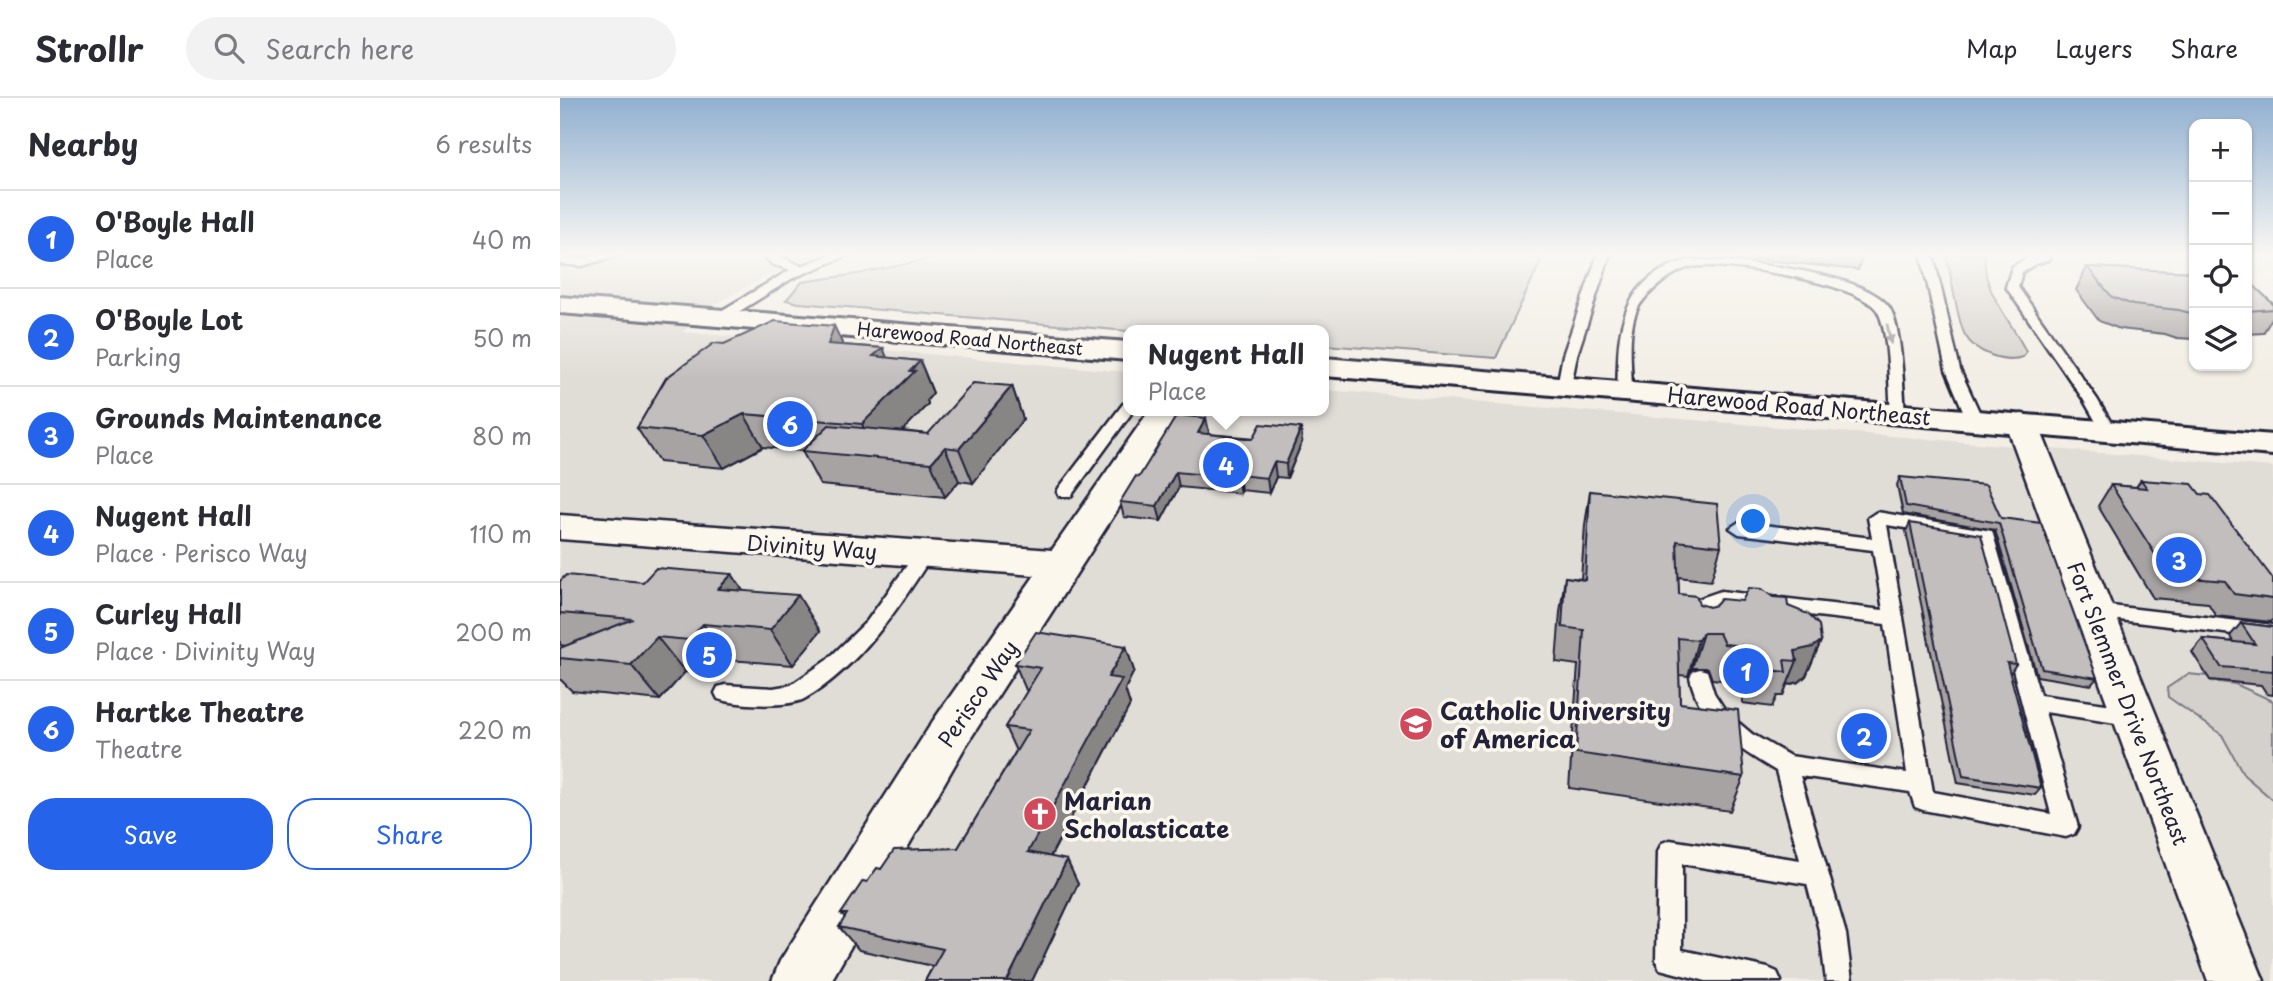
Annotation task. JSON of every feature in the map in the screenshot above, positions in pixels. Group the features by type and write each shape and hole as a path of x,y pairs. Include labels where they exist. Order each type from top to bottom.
{"street":[{"name":"Harewood Road Northeast","path":"560,305 719,318 767,330 1123,351"},
{"name":"Harewood Road Northeast","path":"1329,367 2273,445"},
{"name":"Perisco Way","path":"806,979 948,734 1162,416"},
{"name":"Fort Slemmer Drive Northeast","path":"2022,424 2236,981"},
{"name":"Divinity Way","path":"560,527 1063,564"}],"lane":[{"path":"719,318 752,295"},
{"path":"1564,386 1570,355 1590,295"},
{"path":"1625,391 1626,334 1632,307 1643,295"},
{"path":"1867,295 1884,309 1892,348 1898,413"},
{"path":"1936,295 1953,370 1975,420"},
{"path":"2018,295 2090,398 2108,431"},
{"path":"1065,492 1123,414"},
{"path":"1877,518 1986,535 2066,827 1923,800 1893,618 1877,518"},
{"path":"1739,528 1881,545"},
{"path":"725,693 773,696 796,693 834,664 874,626 924,554"},
{"path":"1698,633 1699,606 1721,598 1893,618"},
{"path":"2094,611 2273,632"},
{"path":"1700,677 1702,695 1732,733 1786,765 1920,784"},
{"path":"2033,702 2135,717"},
{"path":"1786,765 1833,934 1839,981"},
{"path":"1768,981 1670,960 1670,850 1816,874"}],"shaded area":[{"name":"Catholic University of America","path":"560,295 731,295 715,304 682,332 1123,372 1123,416 1329,416 1329,390 2273,467 2273,981 560,981"},
{"path":"790,295 1525,295 1496,358 1329,345 1329,325 1123,325 1123,331 786,300"},
{"path":"1954,295 1993,295 2026,352 2023,357 2015,359 1991,355 1970,341 1959,319"},
{"path":"2188,674 2235,684 2273,701 2273,800 2244,775 2222,735 2168,697 2167,688"}],"building":[{"path":"2111,295 2189,295 2189,313 2133,305"},
{"path":"2252,295 2264,295 2273,304 2273,309 2252,311"},
{"path":"775,321 834,326 828,344 883,348 873,356 920,361 910,371 915,371 862,424 744,414 703,435 637,428 666,378 714,343 724,344"},
{"path":"973,383 1012,386 959,449 945,447 931,463 802,451 829,425 928,434"},
{"path":"1176,416 1206,418 1198,433 1253,439 1261,424 1301,428 1286,464 1274,462 1267,478 1176,472 1157,506 1120,502 1136,476 1139,477"},
{"path":"1900,477 1986,485 2001,518 2041,523 2097,678 2042,669 1999,523 1906,506"},
{"path":"2141,480 2192,484 2200,494 2210,495 2273,579 2273,599 2234,594 2225,581 2169,576 2111,485 2147,488"},
{"path":"1590,491 1717,504 1721,546 1677,541 1679,594 1696,596 1699,604 1709,607 1716,605 1721,599 1742,601 1749,588 1762,589 1773,597 1787,598 1788,606 1808,614 1819,625 1821,641 1813,647 1795,651 1797,661 1784,660 1786,672 1755,668 1753,647 1724,644 1719,633 1703,633 1698,640 1678,638 1680,703 1738,710 1744,777 1576,753 1584,630 1562,627 1565,577 1585,580"},
{"path":"1910,523 1981,535 2016,664 2007,663 2041,788 1963,776"},
{"path":"656,568 732,574 718,589 798,595 770,630 703,624 689,640 657,637 631,665 560,658 560,648 633,619 560,613 560,581 566,575 643,582"},
{"path":"2241,623 2273,627 2273,671 2221,667 2203,639 2255,644"},
{"path":"1036,632 1126,646 1108,677 1122,679 1028,852 1067,860 1007,981 925,981 943,949 839,927 847,914 841,914 863,881 867,882 877,868 881,869 894,850 958,848 1029,730 1005,727 1041,668 1015,664"}],"place":[{"name":"Hartke Theatre","path":"790,424"},
{"name":"Nugent Hall","path":"1226,465"},
{"name":"Grounds Maintenance","path":"2179,560"},
{"name":"Curley Hall","path":"709,655"},
{"name":"O'Boyle Hall","path":"1746,671"},
{"name":"Catholic University of America","path":"1416,724"},
{"name":"O'Boyle Lot","path":"1864,736"},
{"name":"Marian Scholasticate","path":"1040,814"}]}
